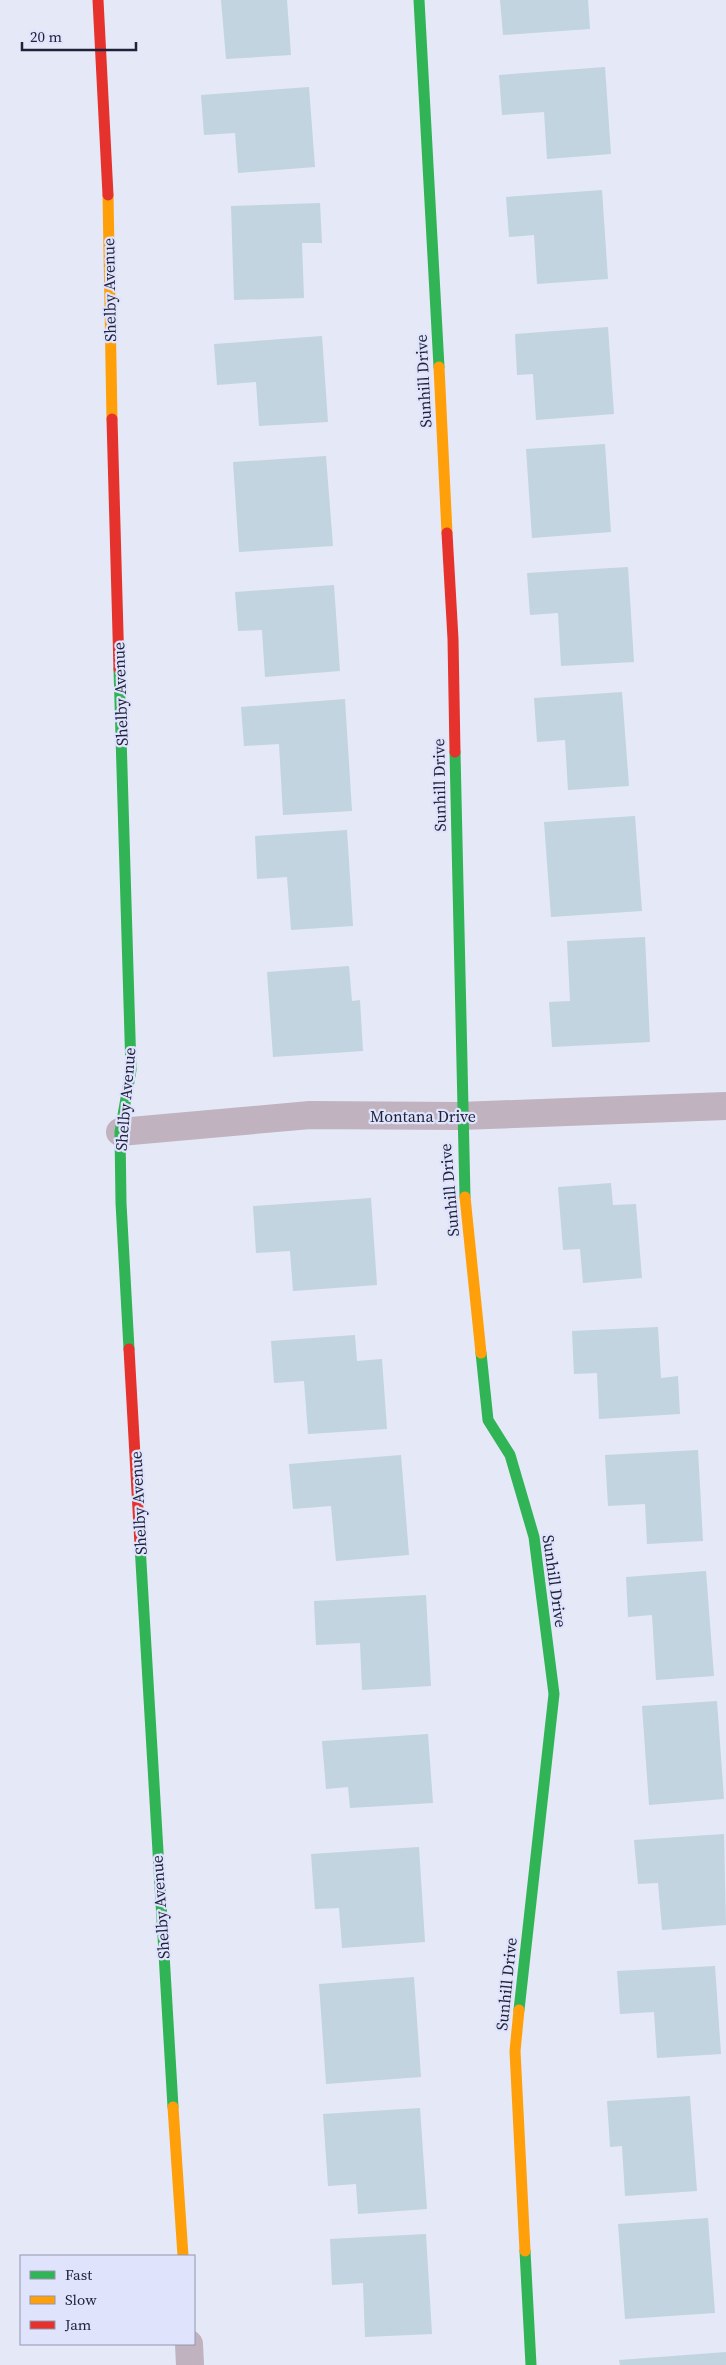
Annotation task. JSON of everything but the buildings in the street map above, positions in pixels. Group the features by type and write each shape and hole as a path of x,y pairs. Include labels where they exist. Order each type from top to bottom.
{"street":[{"name":"Shelby Avenue","path":"98,0 108,198 113,482 131,1070 120,1132 121,1203 153,1788 183,2255"},
{"name":"Sunhill Drive","path":"418,0 453,639 462,1179 488,1420 510,1455 534,1537 554,1694 515,2051 531,2365"},
{"name":"Montana Drive","path":"120,1132 310,1115 460,1116 726,1106"},
{"path":"189,2345 190,2365"}],"traffic: fast":[{"path":"419,0 439,367"},
{"path":"119,669 131,1070 120,1132 121,1203 129,1349"},
{"path":"455,752 465,1197"},
{"path":"481,1353 488,1420 510,1455 534,1537 554,1694 519,2010"},
{"path":"140,1545 173,2107"},
{"path":"525,2251 531,2365"}],"traffic: slow":[{"path":"108,195 112,419"},
{"path":"439,367 447,533"},
{"path":"465,1197 481,1353"},
{"path":"519,2010 515,2051 525,2251"},
{"path":"173,2107 183,2255"}],"traffic: jam":[{"path":"98,0 108,195"},
{"path":"112,419 119,669"},
{"path":"447,533 453,639 455,752"},
{"path":"129,1349 140,1545"}]}
